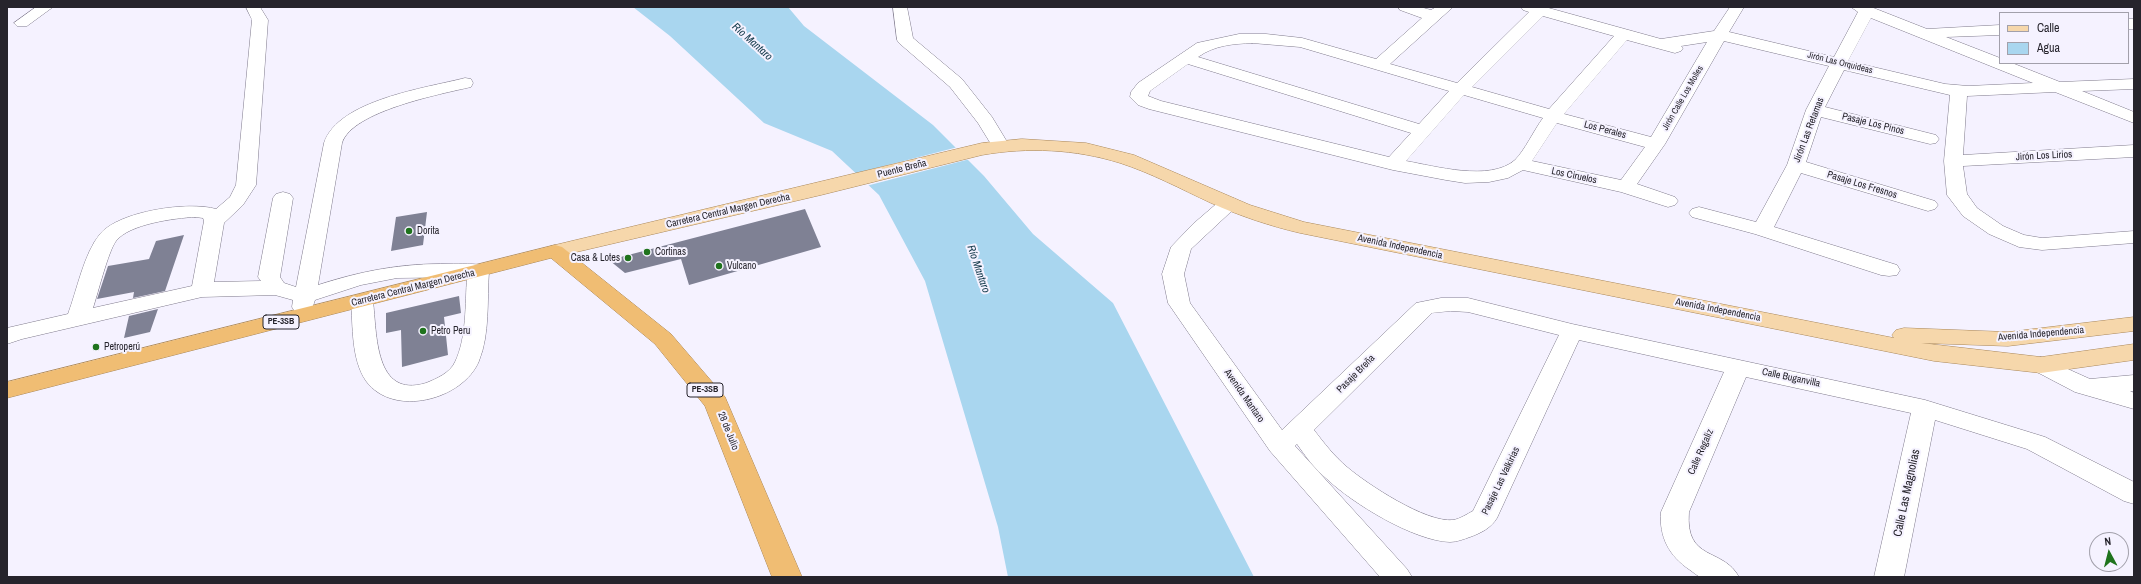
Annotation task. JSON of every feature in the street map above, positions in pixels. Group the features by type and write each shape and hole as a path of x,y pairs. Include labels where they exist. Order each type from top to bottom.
{"highway":[{"name":"Carretera Central Margen Derecha","path":"7,390 304,306 362,301 554,251"},
{"name":"28 de Julio","path":"554,251 663,339 716,403 787,577"}],"main road":[{"name":"Avenida Independencia","path":"991,147 1048,143 1094,151 1144,165 1230,203 1300,227 1538,276 1828,331 1934,353 2041,365 2134,352"},
{"name":"Puente Breña","path":"821,189 991,147"},
{"name":"Carretera Central Margen Derecha","path":"554,251 821,189"},
{"name":"Avenida Independencia","path":"1828,331 2008,339 2134,324"}],"street":[{"path":"22,23 46,7"},
{"path":"214,221 234,205 241,196 246,185 260,20 253,7"},
{"path":"900,7 905,40 956,83 986,121 991,147"},
{"path":"1405,7 1433,16"},
{"path":"1378,66 1433,16 1446,7"},
{"name":"Jirón Calle Los Molles","path":"1626,187 1656,144 1706,56 1737,7"},
{"path":"1393,164 1534,9 1623,35 1706,56"},
{"path":"1864,9 1999,63"},
{"name":"Jirón Las Retamas","path":"1762,230 1772,215 1796,165 1815,110 1863,16 1864,9"},
{"path":"1924,33 1999,30"},
{"path":"1393,164 1465,177 1501,174 1521,164 1553,116 1623,35"},
{"path":"1661,44 1720,35"},
{"name":"Jirón Las Orquideas","path":"1720,35 1839,62 1945,89 2060,88 2134,84"},
{"name":"Los Perales","path":"1393,164 1155,105 1144,101 1139,97 1140,92 1144,87 1203,46 1214,42 1274,38 1302,43 1553,116 1656,144"},
{"path":"1185,58 1424,131"},
{"path":"2001,64 2134,118"},
{"path":"304,306 333,143 338,131 354,120 391,102 465,83"},
{"path":"1959,90 1953,161 1957,195 1970,212 1996,230 2019,241 2042,244 2134,237"},
{"name":"Pasaje Los Pinos","path":"1815,110 1930,139"},
{"name":"Jirón Los Lirios","path":"1953,161 2134,151"},
{"name":"Los Ciruelos","path":"1521,164 1626,187 1668,201"},
{"name":"Pasaje Los Fresnos","path":"1796,165 1928,205"},
{"path":"283,198 269,277 276,288 304,306"},
{"name":"Avenida Mantaro","path":"1230,203 1200,228 1181,247 1173,274 1179,303 1279,445 1398,577"},
{"path":"78,318 106,239 128,224 143,220 184,212 206,212 212,215 214,221 202,290"},
{"path":"1699,213 1762,230 1889,270"},
{"path":"304,306 357,279 397,272 431,270 478,271 472,343 467,362 458,375 444,385 425,391 407,394 391,389 380,381 371,367 362,301"},
{"path":"10,335 202,290 223,288 276,288"},
{"name":"Pasaje Breña","path":"1279,445 1300,430 1415,316 1424,308 1434,304"},
{"name":"Calle Buganvilla","path":"1434,304 1468,305 1572,331 1925,408 2036,444 2090,470 2134,494"},
{"name":"Pasaje Las Valkirias","path":"1300,430 1327,464 1351,486 1390,509 1432,527 1450,531 1467,527 1483,518 1572,331"},
{"path":"2041,365 2084,386 2134,401"},
{"name":"Calle Regaliz","path":"1724,577 1686,551 1676,539 1673,526 1675,512 1738,367"},
{"path":"2084,386 2134,383"},
{"name":"Calle Las Magnolias","path":"1889,577 1925,408"}],"water":[{"name":"Río Mantaro","path":"633,7 788,7 804,26 933,125 984,176 1033,234 1113,303 1254,577 1008,577 998,527 925,281 879,195 832,151 764,123 670,36"}],"pier":[{"path":"958,147 970,159 866,186 853,174"}],"building":[{"name":"Vulcano","path":"805,209 821,247 689,285 681,259 625,273 609,260"},
{"name":"Dorita","path":"427,212 423,245 391,251 396,217"},
{"path":"184,235 165,291 133,298 134,292 97,299 108,266 149,259 156,241"},
{"name":"Petro Peru","path":"459,296 461,313 444,317 448,355 402,367 401,330 386,333 386,313"},
{"path":"158,309 150,332 124,338 129,316"}],"place":[{"name":"Dorita","path":"409,231"},
{"name":"Cortinas","path":"647,252"},
{"name":"Casa & Lotes","path":"628,258"},
{"name":"Vulcano","path":"719,266"},
{"name":"Petro Peru","path":"423,331"},
{"name":"Petroperú","path":"96,347"}]}
